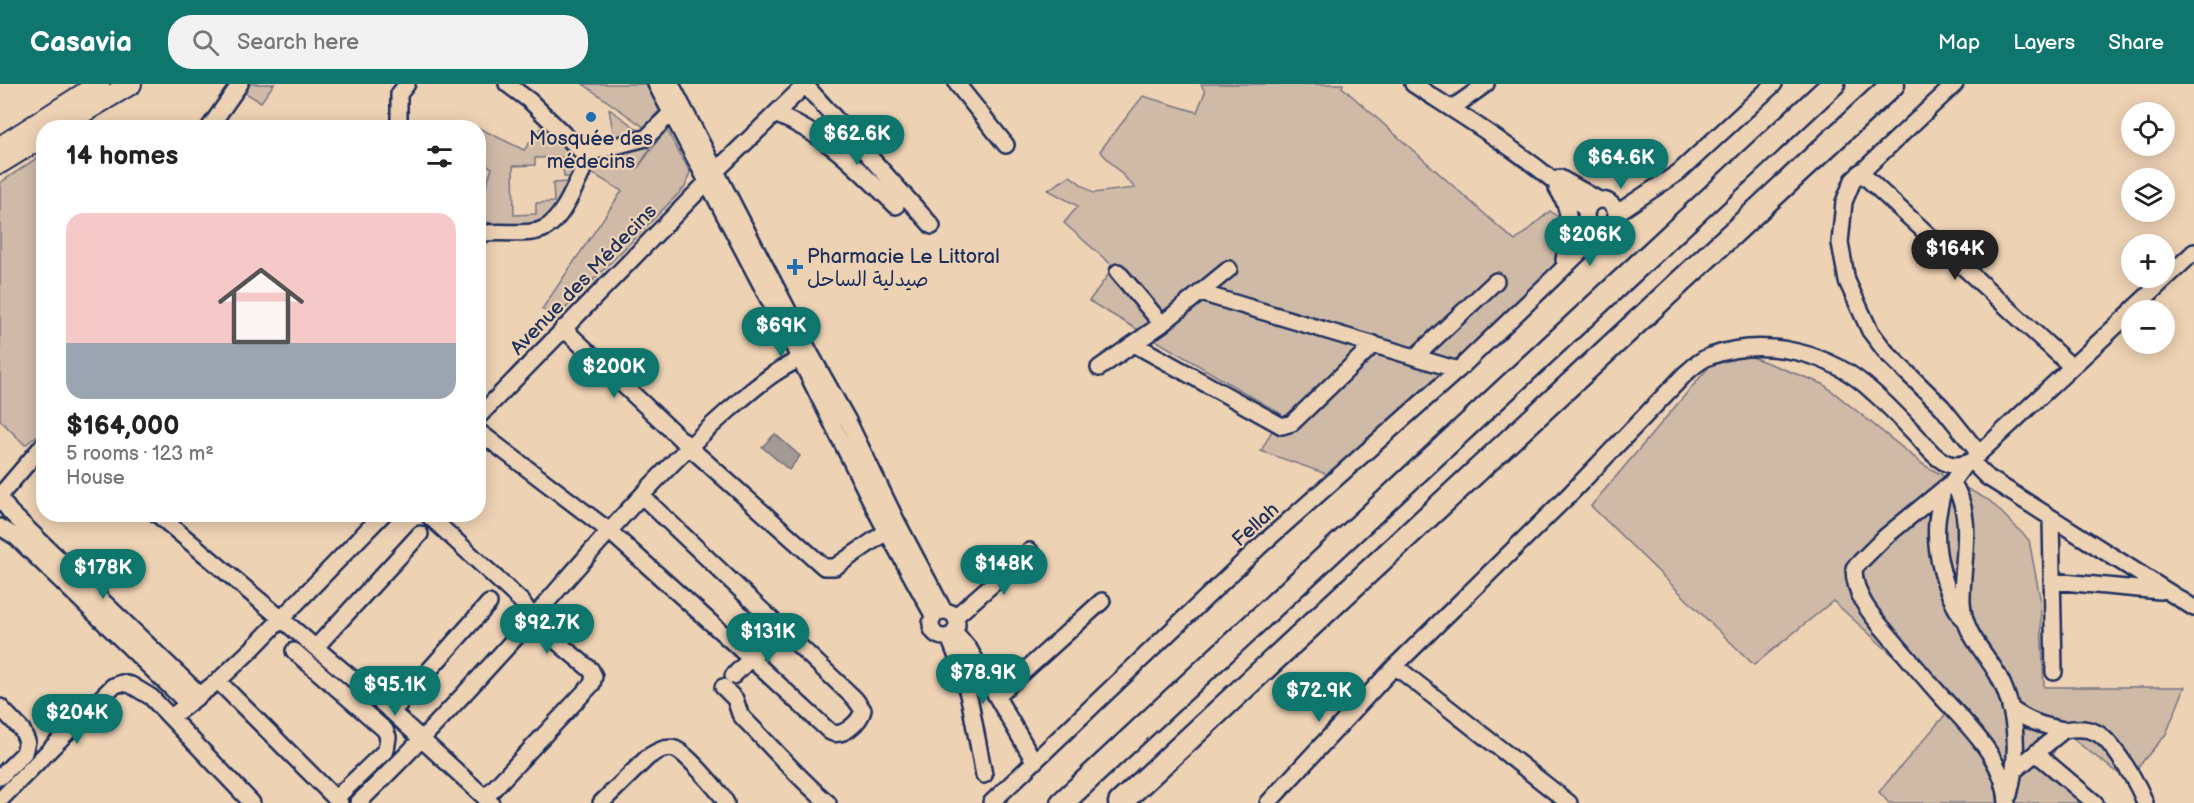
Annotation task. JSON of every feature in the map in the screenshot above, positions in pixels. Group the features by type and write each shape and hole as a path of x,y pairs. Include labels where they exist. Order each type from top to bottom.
{"highway":[{"path":"1062,803 1833,84"},
{"path":"1120,803 1893,84"},
{"path":"1791,179 1908,84"}],"main road":[{"path":"46,120 99,84"},
{"path":"70,120 131,84"},
{"path":"3,149 36,127"},
{"path":"3,149 36,139"}],"street":[{"path":"215,120 240,84"},
{"path":"486,234 533,232 549,227 570,199 585,165 584,154 537,108 507,84"},
{"path":"656,84 676,108 713,176 842,424 892,528 947,623 969,649 1034,761"},
{"path":"671,84 676,108"},
{"path":"806,84 932,226"},
{"name":"Avenue des Médecins","path":"486,409 806,84"},
{"path":"957,84 1006,145"},
{"path":"1413,84 1543,172 1598,230 1604,230"},
{"path":"1451,109 1486,84"},
{"name":"Fellah","path":"991,803 1259,548 1458,370 1604,230 1614,224 1617,213 1679,172 1774,84"},
{"path":"1955,84 1860,172 1848,189 1839,233 1843,269 1862,318 1877,342 1941,406 1971,459 1987,477 2050,519 2194,608"},
{"path":"399,120 399,94 405,85"},
{"path":"584,154 646,138 676,108"},
{"path":"775,114 805,127 832,145 896,206"},
{"path":"1543,172 1580,187 1599,200 1611,203 1617,213"},
{"path":"1543,172 1563,198 1569,216 1570,228 1564,260"},
{"path":"1860,172 2072,367"},
{"name":"Fellah","path":"1551,280 1594,202 1599,200"},
{"path":"2144,300 2194,252"},
{"path":"1099,368 1162,324 1229,269"},
{"path":"1118,272 1162,324"},
{"path":"1416,356 1496,281"},
{"path":"1201,293 1458,370"},
{"path":"2007,803 2002,777 1985,748 1973,731 1871,614 1855,583 1854,568 1885,537 1947,486 1971,459 2121,321"},
{"path":"563,328 688,446 824,567 835,567 892,528"},
{"path":"1134,344 1282,426 1292,423 1374,344"},
{"path":"1268,803 1395,666 1571,493 1685,374 1711,356 1758,347 1799,352 1827,362 1872,390 1940,460 1952,465 1971,459"},
{"path":"358,803 423,740 608,531 688,446 769,376 806,357"},
{"path":"486,437 608,531 832,734 840,734 855,722 863,713 859,703 642,496"},
{"path":"36,453 3,492 1,499 10,512 194,699"},
{"path":"1947,486 1937,522 1937,544 1943,576 1954,606 1998,677 2010,708 2016,742 2015,770 2007,803"},
{"path":"1947,486 1957,490 1966,515 1962,603 1966,628"},
{"path":"2050,519 2054,672"},
{"path":"167,522 392,712 488,800 594,680 591,670 538,626 522,602 436,522"},
{"path":"171,717 218,681 251,650 375,522"},
{"path":"0,527 16,537 194,699"},
{"path":"316,647 420,534"},
{"path":"947,623 1030,551"},
{"path":"2052,581 2164,591"},
{"path":"997,696 1102,601"},
{"path":"392,712 489,603"},
{"path":"947,623 970,702 984,774"},
{"path":"781,628 728,681 744,719 809,787 828,803"},
{"path":"218,681 338,801 386,750 388,738 385,730 294,651"},
{"path":"1395,666 1569,803"},
{"path":"0,800 118,684 130,685 151,697 252,803"},
{"path":"0,707 22,730 27,741 24,753 0,777"},
{"path":"2010,708 2041,726 2064,730 2085,730 2103,737 2136,783 2145,803"},
{"path":"2015,770 2064,730"},
{"path":"1985,748 2003,747 2016,742"},
{"path":"601,803 648,757 667,748 675,749 684,756 726,803"},
{"path":"2036,753 2095,803"}],"shaded area":[{"path":"240,84 274,84 261,102 238,89"},
{"path":"583,84 646,84 660,110 644,127"},
{"path":"1201,84 1343,84 1342,87 1515,241 1550,211 1591,242 1332,476 1261,451 1281,414 1089,301 1114,267 1064,223 1078,206 1048,190 1070,176 1093,193 1135,188 1100,151 1143,96 1197,112 1205,92"},
{"path":"609,109 643,133 614,138"},
{"path":"546,122 577,152 571,177 564,177 562,157 535,158 535,165 513,166 514,215 536,214 536,203 554,202 553,183 569,182 547,221 512,226 486,222 486,186 492,168 486,165 486,131 524,150"},
{"path":"666,129 690,172 685,187 556,318 542,309 622,191 588,171 594,155 642,143 650,149 637,169"},
{"path":"36,159 36,436 25,445 0,420 0,183"},
{"path":"1749,356 1823,384 1924,465 1990,501 2029,540 2040,598 2044,687 2185,687 2166,734 2127,780 2065,733 2049,760 2096,803 1889,803 1879,792 1951,708 1833,601 1754,665 1591,506 1714,361"},
{"path":"775,434 800,456 789,470 762,447"}],"place":[{"name":"Mosquée des médecins","path":"591,117"},
{"name":"Pharmacie Le Littoral صيدلية الساحل","path":"795,267"}]}
